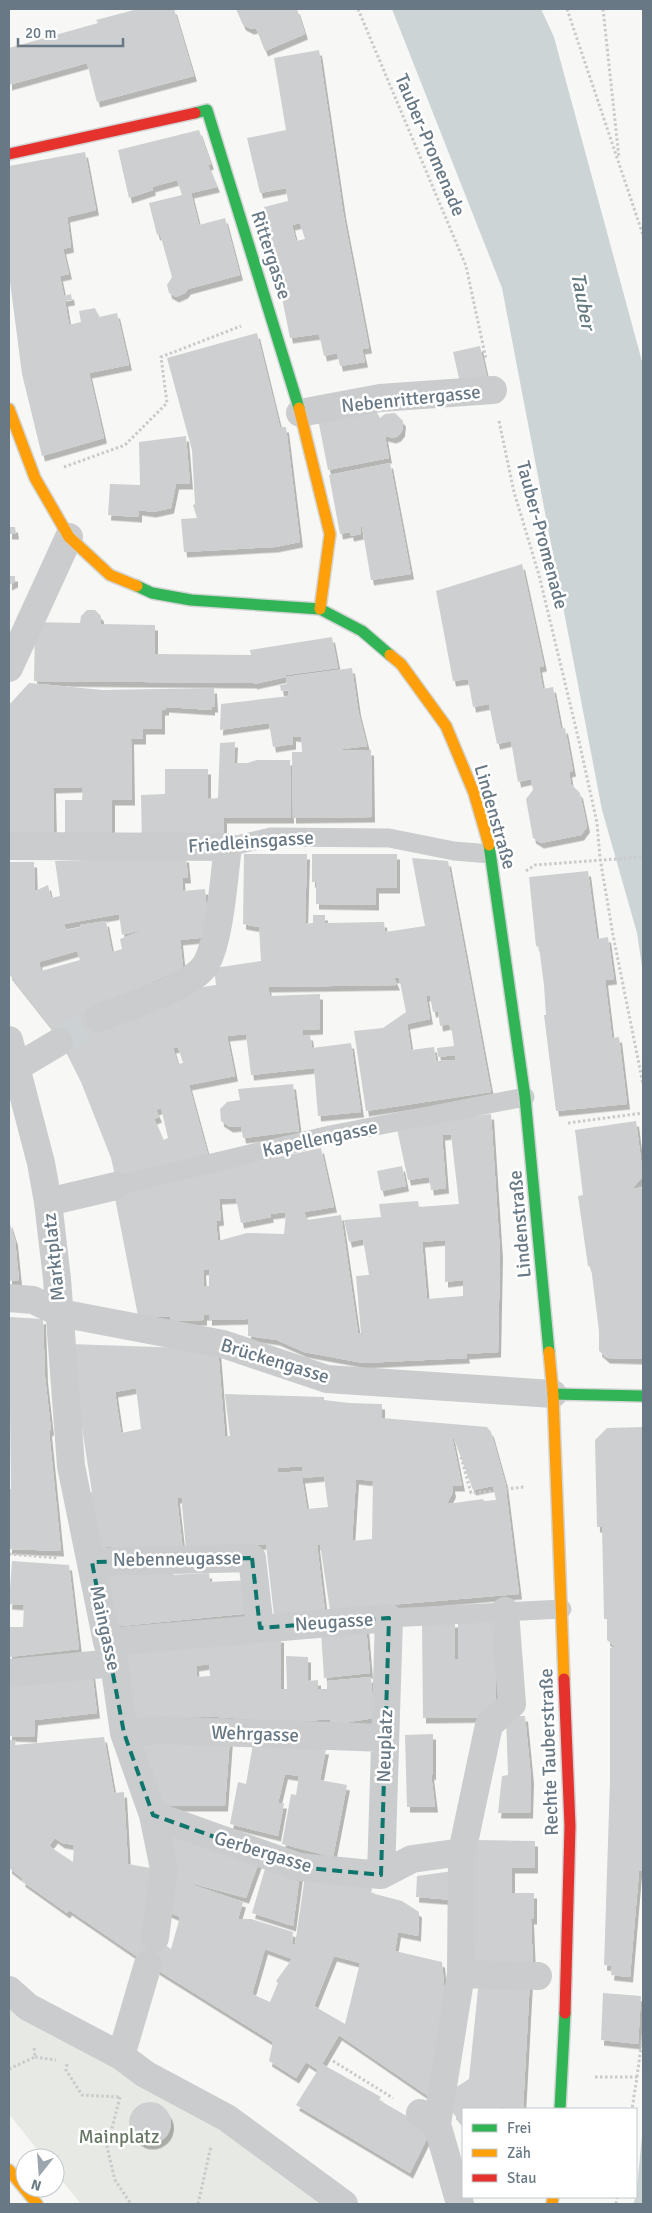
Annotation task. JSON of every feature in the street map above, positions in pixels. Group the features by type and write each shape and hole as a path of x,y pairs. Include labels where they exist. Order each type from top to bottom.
{"main road":[{"name":"Rittergasse","path":"9,154 207,110 272,314 300,414 330,534 320,609"},
{"name":"Lindenstraße","path":"9,409 35,478 69,537 110,575 152,593 191,600 320,609 362,631 401,664 446,726 474,793 491,854 526,1097 553,1394"},
{"path":"553,1394 643,1396"},
{"name":"Rechte Tauberstraße","path":"553,1394 570,1826 567,1977 560,2108"},
{"path":"9,2170 37,2204"}],"street":[{"name":"Nebenrittergasse","path":"300,414 380,398 493,390"},
{"path":"9,668 69,537"},
{"name":"Friedleinsgasse","path":"9,846 228,847"},
{"path":"98,1018 174,988 204,967 213,946 228,847"},
{"name":"Marktplatz","path":"9,1040 41,1163 48,1202 60,1313"},
{"path":"17,1067 59,1042"},
{"name":"Marktplatz","path":"48,1202 116,1186"},
{"name":"Brückengasse","path":"9,1298 33,1300 60,1313 223,1344 327,1379 553,1394"},
{"name":"Maingasse","path":"60,1313 71,1466 92,1562 124,1733 153,1816 164,1870 155,1938"},
{"name":"Nebenneugasse","path":"92,1562 252,1558 260,1628"},
{"path":"460,2204 428,2119 462,1974 462,1852 490,1725 512,1704 505,1611"},
{"name":"Neugasse","path":"9,1673 110,1653 260,1628 389,1618"},
{"name":"Neuplatz","path":"381,1875 389,1618"},
{"name":"Wehrgasse","path":"124,1733 161,1730 385,1738"},
{"name":"Gerbergasse","path":"153,1816 299,1867 381,1875"},
{"path":"381,1875 412,1859 462,1852"},
{"path":"121,2056 148,1964"},
{"path":"462,1974 538,1976"},
{"path":"9,1990 28,2007 121,2056 145,2074 219,2114 344,2204"}],"lane":[{"name":"Friedleinsgasse","path":"228,847 271,837 389,838 454,851 491,854"},
{"name":"Kapellengasse","path":"116,1186 330,1135 526,1097"},
{"name":"Neugasse","path":"389,1618 562,1609"}],"path":[{"name":"Tauber-Promenade","path":"358,9 466,266 514,492 539,575 597,823 600,858 643,1084"},
{"path":"567,9 643,234"},
{"path":"603,9 620,164"},
{"path":"35,478 125,445 167,403 161,357 272,314"},
{"path":"521,874 535,865 600,858 643,857"},
{"path":"568,1123 643,1113"},
{"path":"461,1457 471,1493 494,1490"},
{"path":"506,1489 524,1487"},
{"path":"9,1554 92,1562"},
{"path":"632,2108 643,2032"},
{"path":"35,2057 67,2062"},
{"path":"333,2061 428,2119"},
{"path":"9,2069 22,2062"},
{"path":"594,2077 637,2077"},
{"path":"120,2097 107,2147 115,2180 131,2204"},
{"path":"198,2204 219,2114"}],"highlighted area":[{"path":"252,1558 260,1628 389,1618 381,1875 299,1867 153,1815 124,1733 92,1562"}],"green space":[{"name":"Mainplatz","path":"9,1990 344,2204 81,2204 65,2184 65,2148 36,2148 9,2114"}],"water":[{"name":"Tauber","path":"392,9 541,9 554,37 643,365 643,973 637,933 602,810 502,288"},
{"path":"643,2126 643,2204 633,2204 637,2198"}],"building":[{"path":"138,9 174,9 194,76 97,102 87,63 9,85 9,48 98,23 96,20"},
{"path":"236,9 297,9 305,34 265,51 256,28 251,29 243,25"},
{"path":"319,50 343,212 369,348 362,349 365,362 340,366 337,353 324,356 319,334 290,338 264,207 288,201 286,188 260,193 247,138 286,130 274,58","holes":["300,223 305,239 296,241 292,225"]},
{"path":"199,130 211,164 208,165 217,187 191,193 199,225 225,218 240,275 188,289 185,293 176,297 169,293 167,285 172,277 160,234 157,235 149,203 182,195 177,180 152,187 153,190 129,198 118,150"},
{"path":"85,152 96,210 67,217 71,247 63,249 69,274 60,276 64,296 71,294 72,300 65,301 69,325 81,322 79,311 95,308 99,317 117,313 129,365 89,373 104,438 42,456 22,374 9,274 9,166"},
{"path":"257,333 280,427 286,427 300,542 275,547 184,552 181,519 197,518 193,505 195,504 192,450 167,358"},
{"path":"480,346 488,382 461,387 453,352"},
{"path":"375,410 380,418 385,414 395,413 403,421 402,431 398,436 393,438 385,436 389,458 328,470 317,414"},
{"path":"186,436 190,484 176,484 171,508 153,512 139,510 139,517 108,515 110,484 140,485 139,442"},
{"path":"390,463 411,574 371,580 362,527 360,527 361,534 351,536 350,532 340,534 329,475"},
{"path":"9,527 15,527 16,534 9,534"},
{"path":"522,564 544,666 539,667 543,689 553,687 561,729 565,728 573,771 569,772 571,784 580,793 587,827 581,835 541,843 533,838 526,799 533,790 531,779 518,782 511,741 497,744 489,704 473,707 468,679 453,681 436,591"},
{"path":"9,576 15,576 15,582 9,585"},
{"path":"87,610 95,610 101,616 101,624 155,625 155,654 251,655 250,650 332,637 338,668 286,675 286,677 254,684 34,681 35,622 80,623 81,616"},
{"path":"352,668 358,710 367,746 327,751 371,750 372,817 293,818 292,752 302,752 301,737 293,736 293,744 273,747 269,723 220,730 221,704 289,696 288,690 281,691 280,685 287,684 286,677"},
{"path":"29,683 103,690 214,688 215,707 212,707 212,710 166,707 166,710 162,710 162,729 143,729 143,739 131,739 132,800 112,800 112,838 65,837 65,800 82,800 83,787 53,788 54,837 9,838 9,705"},
{"path":"235,742 234,763 247,763 257,760 290,760 291,818 224,818 224,841 142,844 141,795 165,794 165,769 208,769 208,799 218,798 220,743"},
{"path":"244,854 307,854 305,924 313,923 313,915 325,915 325,923 384,922 385,932 425,926 412,858 448,861 491,1092 366,1111 354,1031 383,1028 406,1012 399,977 394,978 397,985 268,987 270,996 320,994 320,1029 303,1030 303,1036 310,1035 312,1048 351,1043 361,1112 318,1116 314,1068 251,1075 246,1034 227,1036 235,1076 189,1085 208,1155 116,1180 111,1158 81,1082 66,1052 54,1031 9,974 9,862 34,862 35,891 48,885 51,898 60,896 55,861 186,857 188,878 182,878 183,891 205,889 209,937 180,940 183,968 123,995 141,1014 161,1009 160,1002 178,991 216,985 214,968 261,961 259,927 243,924","holes":["119,914 122,935 148,928 120,939 122,949 112,952 106,921 80,925 81,927 66,930 64,924","77,951 80,960 41,971 39,962","426,996 430,996 433,1012 438,1011 440,1026 449,1024 452,1032 454,1046 437,1048 438,1057 455,1055 456,1060 436,1061 434,1047 411,1050 407,1024 430,1019","178,1047 183,1063 178,1064 173,1048","161,1108 168,1138 163,1140 154,1119 159,1117 156,1110"]},
{"path":"312,854 397,854 397,888 376,888 376,905 316,904 316,882 312,882"},
{"path":"588,871 597,939 608,937 614,979 605,980 612,1038 619,1037 627,1104 556,1111 544,1015 546,1015 544,985 539,947 536,946 529,877"},
{"path":"293,1084 299,1131 243,1138 241,1126 230,1127 221,1121 220,1109 227,1102 240,1100 238,1089"},
{"path":"491,1114 500,1253 498,1352 466,1354 467,1358 363,1363 304,1352 277,1340 248,1336 248,1319 209,1320 209,1315 204,1315 204,1320 170,1321 170,1317 138,1316 114,1193 321,1148 334,1207 304,1212 307,1220 341,1215 358,1333 361,1333 356,1276 369,1275 363,1239 349,1242 344,1220 381,1217 379,1204 418,1201 419,1207 459,1204 451,1134 442,1135 446,1188 431,1190 429,1177 408,1180 397,1129 449,1119","holes":["236,1198 241,1223 271,1217 270,1214 286,1212 284,1234 247,1233 218,1241 216,1221 221,1220 219,1199","445,1240 445,1282 463,1280 463,1296 427,1299 422,1242","209,1269 209,1286 204,1286 203,1270"]},
{"path":"636,1121 643,1176 632,1189 643,1187 643,1359 607,1358 599,1351 599,1331 591,1267 588,1266 578,1196 583,1195 575,1130"},
{"path":"402,1166 406,1186 381,1191 377,1171"},
{"path":"9,1221 15,1240 19,1280 9,1281"},
{"path":"9,1317 43,1319 45,1377 51,1430 49,1431 61,1551 9,1549 9,1489 11,1489"},
{"path":"69,1344 218,1349 225,1436 230,1436 225,1394 324,1397 324,1400 382,1404 382,1418 487,1427 491,1432 505,1482 519,1594 330,1610 320,1544 317,1545 325,1611 274,1616 266,1544 186,1549 183,1497 177,1498 183,1551 113,1559 111,1546 93,1550 83,1494 92,1492","holes":["136,1388 141,1429 121,1433 115,1392","451,1431 473,1490 493,1486 496,1500 484,1501 483,1499 447,1504 453,1492 452,1486 462,1486","302,1466 302,1471 278,1473 278,1468","324,1476 328,1507 307,1509 302,1478","356,1479 373,1481 372,1539 352,1541"]},
{"path":"643,1427 643,1871 639,1871 630,1977 611,1975 612,1966 604,1965 610,1780 610,1648 615,1647 607,1640 607,1619 604,1619 602,1527 597,1527 595,1440 607,1428"},
{"path":"12,1561 69,1565 79,1649 9,1657 9,1627 23,1627 24,1605 9,1604"},
{"path":"170,1566 171,1575 209,1573 210,1582 250,1580 253,1613 110,1627 102,1570"},
{"path":"498,1621 520,1680 496,1680 495,1717 423,1718 422,1624 455,1622 455,1659 458,1659 458,1622"},
{"path":"366,1626 370,1673 324,1678 321,1632"},
{"path":"281,1637 281,1689 287,1689 286,1656 308,1657 308,1681 318,1680 318,1689 327,1689 327,1681 371,1677 374,1718 330,1725 330,1719 293,1722 203,1716 129,1724 119,1655","holes":["209,1664 210,1676 197,1677 196,1666"]},
{"path":"92,1672 97,1713 35,1720 34,1737 9,1736 9,1682"},
{"path":"506,1716 525,1716 531,1778 530,1813 498,1813 502,1776 508,1775"},
{"path":"433,1734 433,1775 431,1774 435,1807 407,1807 405,1735"},
{"path":"104,1737 114,1793 124,1792 128,1864 156,1869 155,1938 171,1949 180,1917 168,1912 171,1834 260,1859 246,1898 176,1879 243,1902 238,1919 251,1919 293,1932 292,1944 295,1945 305,1876 372,1888 371,1893 402,1901 419,1912 418,1936 398,1932 395,1951 442,1962 444,1985 450,1986 431,2098 339,2035 322,2064 381,2097 379,2100 431,2130 410,2173 296,2105 318,2070 306,2062 296,2078 269,2061 273,2042 148,1964 69,1910 67,1913 22,1881 23,1879 9,1868 9,1740 16,1740 15,1745","holes":["55,1838 62,1843 74,1845 73,1862 49,1846","265,1949 292,1959 276,1981 278,1983 270,2002 252,1994","334,1956 360,1963 345,2024 314,2006"]},
{"path":"230,1737 225,1806 161,1806 137,1738"},
{"path":"253,1744 326,1749 320,1780 347,1785 333,1857 282,1844 291,1794 296,1795 299,1776 285,1774 278,1803 284,1803 278,1836 230,1824 238,1782 246,1784"},
{"path":"472,1840 535,1841 535,1868 512,1868 512,1893 534,1893 534,1919 531,1919 533,1968 471,1969"},
{"path":"267,1862 300,1874 293,1926 252,1913"},
{"path":"453,1871 454,1900 416,1897 417,1876"},
{"path":"479,1979 530,1979 523,2108 505,2108 501,2106 500,2108 462,2108 462,2124 453,2113 455,2088 469,2079"},
{"path":"603,1993 641,1996 638,2044 601,2040"},
{"path":"146,2102 154,2102 165,2108 171,2123 165,2138 154,2144 146,2144 135,2138 129,2127 129,2119 135,2108"}],"tunnel":[{"path":"59,1042 98,1018"}],"traffic: fast":[{"path":"195,113 207,110 299,408"},
{"path":"137,586 152,593 191,600 320,609 362,631 390,655"},
{"path":"489,845 525,1097 549,1352"},
{"path":"553,1394 643,1396"},
{"path":"560,2108 565,2013"}],"traffic: slow":[{"path":"299,408 330,534 320,609"},
{"path":"9,409 35,478 69,537 110,575 137,586"},
{"path":"390,655 401,664 446,726 474,793 489,845"},
{"path":"549,1352 553,1394 564,1679"},
{"path":"9,2170 37,2204"},
{"path":"552,2204 553,2198"}],"traffic: jam":[{"path":"9,154 195,113"},
{"path":"564,1679 570,1826 565,2013"}]}
